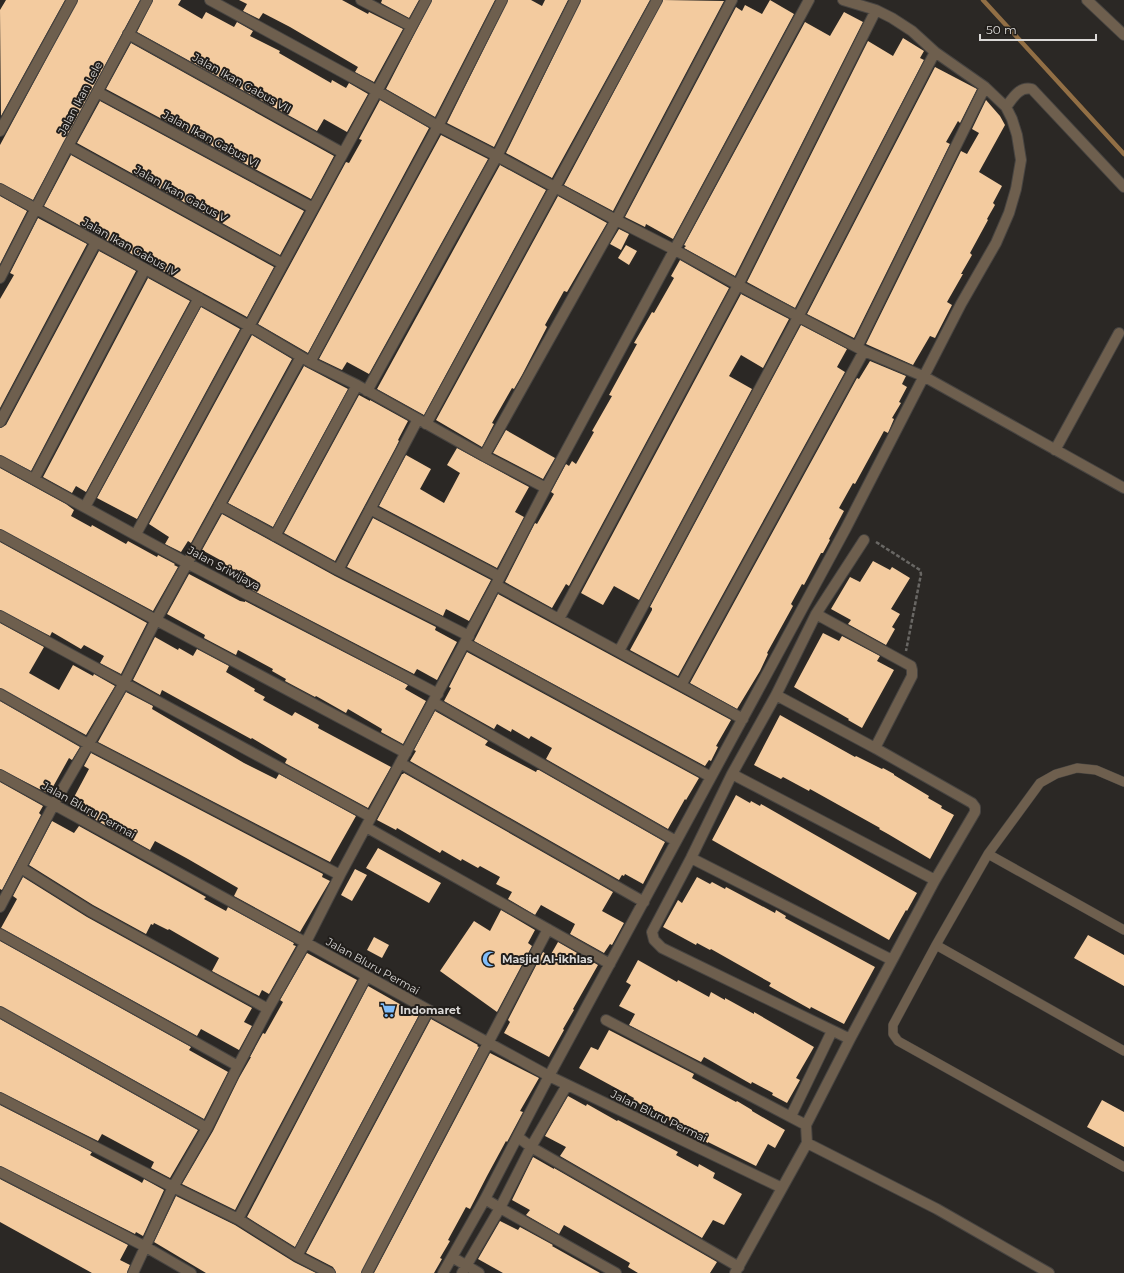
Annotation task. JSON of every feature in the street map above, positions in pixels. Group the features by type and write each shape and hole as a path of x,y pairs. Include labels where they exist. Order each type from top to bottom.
{"street":[{"path":"0,131 72,0"},
{"name":"Jalan Ikan Lele","path":"0,278 68,146 147,0"},
{"path":"210,0 378,91 438,126 675,250 738,286 798,317 860,349 924,377 1124,488"},
{"path":"361,0 411,26"},
{"path":"136,534 378,91 426,0"},
{"path":"310,362 438,126 502,0"},
{"path":"367,391 497,156 575,0"},
{"path":"338,570 370,509 422,421 555,187 657,0"},
{"path":"484,456 616,220 732,0"},
{"path":"133,1273 173,1187 207,1128 268,1009 306,942 340,875 467,640 546,488 809,0"},
{"path":"443,1273 485,1199 549,1076 846,528 961,304 996,243 1009,213 1016,189 1021,160 1017,135 1006,107 985,87 935,52 912,31 876,10 843,0"},
{"path":"1087,0 1124,35"},
{"path":"558,619 738,286 876,10"},
{"name":"Jalan Ikan Gabus VII","path":"128,34 343,153"},
{"path":"619,652 798,317 935,52"},
{"path":"681,686 860,349 985,87"},
{"path":"1006,107 1021,89 1032,89 1124,187"},
{"name":"Jalan Ikan Gabus VI","path":"97,92 314,208"},
{"name":"Jalan Ikan Gabus V","path":"68,146 284,264"},
{"name":"Jalan Ikan Gabus IV","path":"0,190 199,298 310,362 357,385 484,456 546,488"},
{"path":"0,422 96,242"},
{"path":"34,479 145,269"},
{"path":"85,507 199,298"},
{"path":"1055,450 1118,333"},
{"path":"0,907 54,804 124,683 156,620 301,357"},
{"path":"275,536 357,385"},
{"name":"Jalan Sriwijaya","path":"0,461 436,698 676,841"},
{"path":"219,505 467,640 711,776"},
{"path":"370,509 498,581 558,619 743,719"},
{"path":"0,535 406,753"},
{"path":"850,1039 662,948 654,940 652,932 691,858 732,774 776,695 816,614 864,540"},
{"path":"816,614 911,666 912,676 875,748"},
{"path":"0,616 371,817"},
{"path":"0,694 88,744 340,875"},
{"path":"518,1137 531,1147 737,1270 807,1143 806,1125 850,1039 936,880 975,812 975,807 972,803 875,748 776,695"},
{"path":"400,763 644,902"},
{"path":"732,774 936,880"},
{"name":"Jalan Bluru Permai","path":"0,775 549,1076 782,1188"},
{"path":"366,827 610,964"},
{"path":"691,858 892,960"},
{"path":"21,868 90,911 268,1009"},
{"path":"367,1273 489,1044 548,929"},
{"path":"0,934 238,1066"},
{"path":"238,1220 366,977"},
{"path":"297,1256 428,1011"},
{"path":"0,1012 207,1128"},
{"path":"606,1020 806,1125"},
{"path":"791,1116 832,1031"},
{"path":"464,1269 500,1208 531,1147 567,1085"},
{"path":"0,1098 238,1220 297,1256 330,1273"},
{"path":"807,1143 937,1210 1049,1273"},
{"path":"0,1172 146,1247 191,1273"},
{"path":"485,1199 616,1273"},
{"path":"452,1257 464,1269 479,1273"}],"lane":[{"path":"1124,782 1096,770 1077,768 1056,774 1040,783 988,854 936,945 893,1025 893,1034 898,1041 1124,1167"},
{"path":"988,854 1124,930"},
{"path":"936,945 1124,1051"}],"path":[{"path":"864,540 874,541 920,570 904,662"}],"building":[{"path":"6,0 65,0 1,116 0,10"},
{"path":"78,0 140,0 33,200 0,183 0,145"},
{"path":"153,0 181,0 178,5 202,19 206,12 234,27 237,22 253,31 250,36 280,51 279,53 331,83 332,80 346,88 349,83 368,94 347,132 324,119 317,131 137,32"},
{"path":"239,0 342,0 368,14 369,12 403,29 374,82 355,72 358,67 290,27 263,13 259,19 243,11 247,4"},
{"path":"382,0 419,0 409,18 381,3"},
{"path":"432,0 495,0 435,117 386,89"},
{"path":"508,0 531,0 542,6 545,0 568,0 494,147 447,123"},
{"path":"581,0 650,0 552,178 506,153"},
{"path":"663,0 724,1 613,211 564,185"},
{"path":"770,0 794,14 673,239 646,224 645,227 625,217 736,7 742,11 745,5 762,14"},
{"path":"844,12 863,22 735,276 684,248 686,246 684,245 805,22 830,36"},
{"path":"903,38 924,51 920,58 924,60 795,308 747,282 868,41 893,56"},
{"path":"131,43 334,156 311,199 106,89"},
{"path":"935,67 977,89 960,123 958,121 946,142 950,144 854,338 807,314"},
{"path":"380,100 429,128 308,353 258,324 346,162 349,163 362,140 359,139"},
{"path":"986,100 1000,116 1005,125 979,172 1002,186 993,203 995,205 987,219 988,220 970,253 972,255 961,274 963,274 947,302 952,305 935,338 930,336 913,365 866,344 961,151 967,154 979,133 972,129"},
{"path":"100,101 304,211 280,255 77,143"},
{"path":"441,135 488,159 369,374 347,362 342,370 319,359"},
{"path":"71,155 274,267 247,317 44,206"},
{"path":"500,165 546,190 424,415 377,389"},
{"path":"0,196 27,211 0,264"},
{"path":"558,196 607,223 567,292 564,291 545,325 547,327 514,389 512,388 492,423 494,424 482,447 436,420"},
{"path":"38,218 87,244 0,408 0,299 14,275 10,273"},
{"path":"619,229 629,234 621,250 610,244"},
{"path":"626,245 637,251 629,265 618,258"},
{"path":"99,251 136,271 31,471 0,455 0,428 6,425"},
{"path":"680,260 729,288 569,586 566,584 552,608 505,582 535,523 537,524 554,494 551,492 566,464 569,466 572,461 576,464 594,432 592,431 612,396 609,395 637,344 634,343 652,312 654,313 674,278 671,276"},
{"path":"148,278 190,301 86,492 76,486 72,493 43,477"},
{"path":"741,294 789,319 763,368 741,355 729,376 752,389 639,600 614,586 603,605 581,593"},
{"path":"201,307 240,329 137,519 97,498"},
{"path":"801,325 847,349 837,367 845,372 678,676 630,650 652,610 650,607"},
{"path":"252,335 292,359 191,543 188,541 181,552 165,544 169,537 149,524"},
{"path":"870,361 906,376 902,384 907,387 899,402 901,403 892,418 894,419 888,433 884,431 855,484 853,483 839,508 844,511 829,539 830,540 823,553 821,553 804,585 802,584 791,604 793,606 767,653 768,654 760,671 737,709 690,683 857,378 859,379"},
{"path":"304,366 348,389 273,527 228,503"},
{"path":"359,395 408,421 395,449 335,561 284,533"},
{"path":"506,430 555,458 543,479 493,453"},
{"path":"457,448 529,487 515,512 524,517 497,568 379,506 406,455 431,469 420,489 444,503 460,473 447,465"},
{"path":"0,468 66,504 74,510 71,516 91,527 92,525 126,544 128,541 157,557 158,555 175,564 174,565 178,567 153,611 0,529"},
{"path":"222,514 335,576 436,627 435,630 457,642 437,680 417,669 414,674 252,590 257,581 236,569 235,571 221,563 222,561 202,550"},
{"path":"373,518 491,580 469,621 446,609 443,616 347,567"},
{"path":"0,542 147,623 121,674 100,663 104,656 84,645 81,649 52,632 50,636 0,610"},
{"path":"873,561 890,570 892,567 910,578 891,609 900,614 892,627 895,629 886,645 848,624 851,620 831,609 850,577 860,582"},
{"path":"189,574 240,601 245,601 408,685 405,689 426,701 403,744 381,732 382,729 348,709 346,713 316,696 315,697 285,681 286,679 272,671 273,669 238,650 236,655 204,638 205,635 167,614"},
{"path":"498,594 731,720 716,746 718,747 711,761 709,760 705,766 474,641"},
{"path":"0,623 44,647 29,673 59,690 73,665 93,676 94,674 115,686 86,735 0,688"},
{"path":"823,633 839,641 842,636 880,656 877,661 894,670 862,728 794,687"},
{"path":"155,637 178,650 179,648 193,656 197,649 229,666 226,672 255,689 254,691 265,697 263,700 292,716 295,712 319,725 318,728 391,767 368,808 285,763 287,759 252,738 251,739 162,690 160,695 133,680"},
{"path":"467,652 699,778 668,829 546,759 552,748 531,736 529,739 512,729 511,732 497,724 494,729 444,701 451,688 449,687"},
{"path":"126,692 153,706 152,709 244,763 276,779 279,774 356,816 330,862 98,742"},
{"path":"0,701 80,747 72,760 69,758 49,794 0,769"},
{"path":"435,711 488,741 485,745 536,772 539,770 665,842 643,884 625,874 624,876 622,875 619,880 410,761 416,751 414,750"},
{"path":"780,715 855,757 856,756 894,774 929,796 928,798 942,806 941,808 954,815 930,859 879,829 880,828 810,789 809,791 783,777 781,779 754,765"},
{"path":"91,753 323,874 322,877 330,881 300,932 234,896 238,888 188,859 155,841 150,850 85,814 88,808 73,799 89,769 84,766"},
{"path":"404,773 613,892 602,911 624,923 612,945 610,944 604,953 570,934 575,924 541,905 535,915 508,899 512,892 496,884 500,877 480,866 478,868 462,859 461,861 442,850 440,853 397,828 396,830 377,820 402,774"},
{"path":"0,782 43,806 39,813 41,815 2,890 0,889"},
{"path":"736,795 750,803 751,801 760,806 761,804 917,893 889,940 712,840"},
{"path":"52,821 74,833 79,826 206,897 204,899 226,911 228,907 294,943 293,945 296,946 269,994 262,990 259,996 212,971 219,958 169,929 168,930 154,923 153,925 151,924 146,934 93,905 29,865"},
{"path":"378,848 441,883 429,903 366,868"},
{"path":"355,869 367,875 352,901 341,895"},
{"path":"23,877 87,917 252,1008 244,1022 252,1026 239,1050 201,1029 197,1036 1,928 17,899 13,896"},
{"path":"697,877 710,884 712,882 725,889 726,887 775,913 776,910 786,916 785,918 875,967 844,1024 811,1007 810,1009 769,986 771,983 711,949 710,950 697,943 696,945 663,927 678,900 682,903"},
{"path":"501,910 535,930 528,943 532,946 497,1012 440,971 474,921 490,931"},
{"path":"1088,935 1124,955 1124,986 1074,958"},
{"path":"374,937 389,945 382,958 367,950"},
{"path":"0,941 191,1047 189,1050 228,1072 204,1119 0,1006"},
{"path":"558,942 598,965 573,1009 574,1010 563,1029 564,1030 549,1057 504,1033 510,1022 508,1020 543,952 550,956"},
{"path":"307,953 357,980 235,1210 182,1184 213,1131 263,1033 265,1034 283,1002 280,1000"},
{"path":"638,960 677,982 678,980 709,997 711,992 754,1014 754,1012 814,1047 796,1078 800,1080 787,1103 772,1095 773,1093 752,1082 751,1084 704,1057 701,1062 629,1025 635,1014 619,1006 631,985 626,982"},
{"path":"368,986 419,1015 295,1247 247,1217"},
{"path":"0,1019 198,1130 170,1178 151,1168 154,1162 102,1134 98,1141 0,1092"},
{"path":"431,1019 478,1045 477,1046 479,1047 361,1273 336,1273 333,1267 306,1253"},
{"path":"609,1030 694,1074 692,1078 736,1102 737,1101 785,1130 775,1148 768,1144 756,1166 697,1137 633,1100 634,1098 579,1068 591,1047 598,1050"},
{"path":"490,1053 539,1078 520,1111 523,1112 470,1209 466,1207 448,1240 450,1241 440,1258 442,1259 434,1273 374,1273"},
{"path":"568,1096 586,1106 587,1104 678,1152 676,1155 698,1167 699,1164 715,1173 713,1178 742,1194 724,1225 713,1220 702,1238 560,1156 566,1147 545,1136"},
{"path":"1102,1100 1124,1112 1124,1147 1087,1127"},
{"path":"0,1105 92,1152 90,1155 142,1183 144,1179 164,1190 143,1236 136,1232 135,1234 0,1166"},
{"path":"533,1157 717,1262 710,1273 638,1273 628,1267 630,1263 564,1225 559,1234 526,1215 530,1210 512,1200"},
{"path":"0,1179 128,1245 120,1260 130,1265 127,1273 92,1273 0,1222"},
{"path":"176,1196 235,1225 294,1262 316,1273 206,1273 154,1242"},
{"path":"500,1221 518,1230 520,1227 600,1273 503,1273 478,1259"}],"waterway":[{"path":"983,0 1124,154"}],"place":[{"name":"Masjid Al-ikhlas","path":"490,959"},
{"name":"Indomaret","path":"388,1010"}]}
